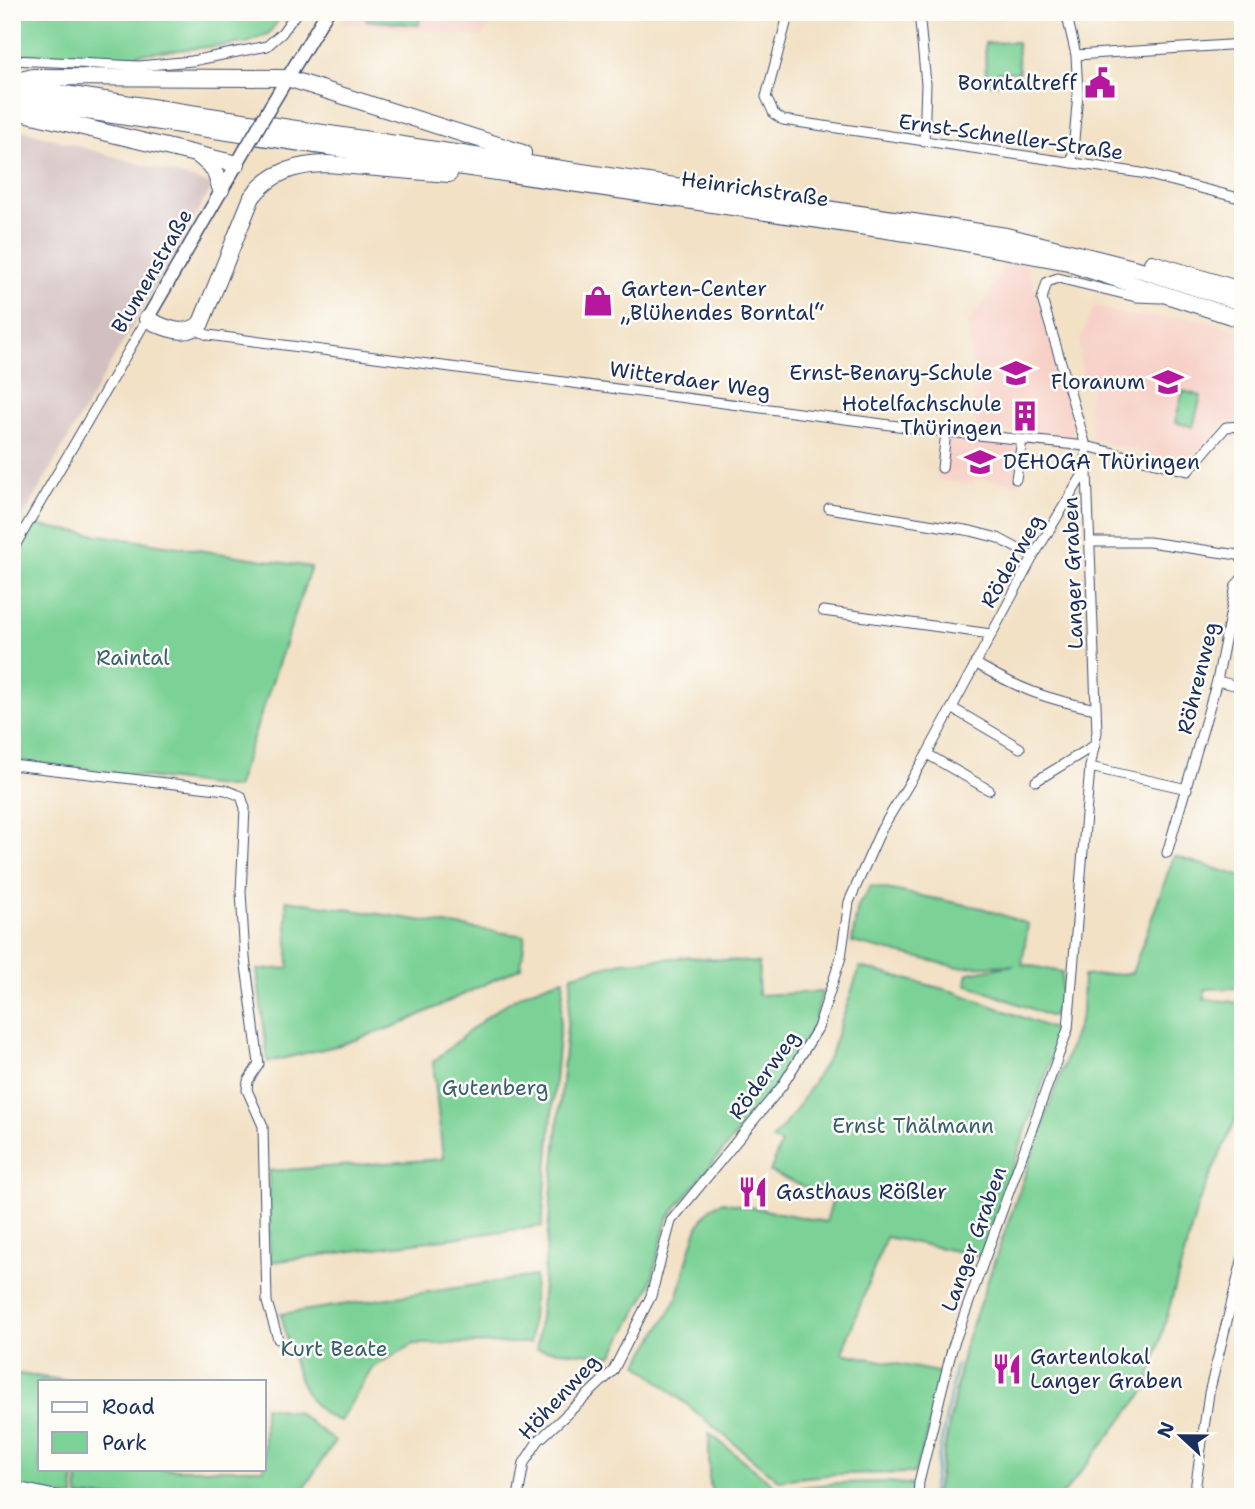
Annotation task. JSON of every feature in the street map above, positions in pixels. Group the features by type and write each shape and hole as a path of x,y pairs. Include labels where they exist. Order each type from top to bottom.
{"highway":[{"path":"12,84 33,78 288,78 565,167"},
{"path":"12,84 263,122"},
{"path":"12,100 263,122"},
{"path":"12,110 197,155 241,157"},
{"name":"Heinrichstraße","path":"263,122 916,221 1060,254 1243,303"},
{"name":"Heinrichstraße","path":"263,122 500,171 1060,254 1243,309"},
{"path":"197,155 214,169 221,190"},
{"path":"147,319 174,330 194,329 201,323 252,197 263,183 286,170 310,164 328,164 488,177 500,171"},
{"path":"1060,254 1073,244 1149,262 1243,291"},
{"path":"1060,254 1169,297 1243,320"}],"street":[{"path":"12,60 139,66 192,61 267,46 282,33 297,12"},
{"name":"Blumenstraße","path":"12,551 327,12"},
{"name":"Ernst-Schneller-Straße","path":"789,12 766,97 774,114 790,122 1141,173 1243,199"},
{"path":"919,12 926,84 924,142"},
{"path":"1066,12 1076,55 1078,93 1072,163"},
{"path":"1076,55 1243,44"},
{"name":"Langer Graben","path":"918,1497 919,1482 953,1349 1068,1029 1090,767 1095,745 1096,709 1086,446 1042,290 1046,282 1058,278 1136,297 1169,297"},
{"name":"Witterdaer Weg","path":"194,329 208,335 946,432 1086,446 1188,471 1226,427 1243,426"},
{"path":"942,468 946,432"},
{"path":"1016,479 1021,440"},
{"name":"Röderweg","path":"616,1362 651,1296 671,1221 782,1086 818,1028 841,957 849,902 881,830 927,754 1033,557 1086,469"},
{"path":"829,508 971,531 998,538 1033,557"},
{"path":"1090,542 1149,542 1238,555 1243,560"},
{"name":"Röhrenweg","path":"1167,853 1217,681 1236,585 1242,578"},
{"path":"823,611 991,634"},
{"path":"975,663 1017,687 1049,700 1096,709"},
{"path":"1217,681 1243,687"},
{"path":"952,708 1020,748"},
{"path":"1036,781 1095,745"},
{"path":"927,754 989,790"},
{"path":"12,765 226,790 241,796 245,808 241,891 245,958 260,1064 248,1081 247,1090 263,1126 267,1302 278,1339"},
{"path":"1090,767 1187,789"},
{"path":"1194,1497 1209,1393 1243,1258"},
{"name":"Höhenweg","path":"518,1497 520,1480 530,1451 613,1371 616,1362"},
{"path":"12,1486 63,1497"}],"shaded area":[{"path":"347,12 494,12 483,37 341,23"},
{"path":"12,127 213,185 12,536"},
{"name":"Ernst-Benary-Schule","path":"1007,258 1028,265 1075,425 1071,439 975,429 969,322 990,295"},
{"name":"Floranum","path":"1094,306 1126,315 1198,319 1243,332 1243,422 1224,423 1187,465 1093,439 1088,404 1094,378 1082,375 1079,343"},
{"name":"DEHOGA Thüringen","path":"943,436 1023,445 1019,485 974,478 973,485 937,480"}],"green space":[{"path":"12,12 285,12 268,34 247,43 138,54 134,60 12,54"},
{"path":"367,12 420,12 419,25 366,20"},
{"path":"1017,42 1019,72 998,72 998,84 986,84 985,43"},
{"path":"1183,391 1201,396 1193,427 1175,422"},
{"name":"Raintal","path":"33,525 311,567 236,788 12,760 12,561"},
{"path":"1174,856 1243,877 1243,969 1238,988 1205,989 1204,999 1243,1003 1243,1103 1199,1201 1147,1388 1061,1497 935,1497 964,1348 1082,1013 1083,976 1132,973"},
{"path":"871,886 982,908 1028,924 1022,964 1062,972 1061,997 1052,1017 966,984 968,973 1014,965 957,967 852,942 858,906"},
{"path":"286,900 525,936 521,967 401,1024 340,1045 268,1062 257,970 289,968"},
{"name":"Ernst Thälmann","path":"689,957 759,963 758,995 822,992 814,1026 775,1087 667,1219 650,1287 612,1356 537,1349 572,975 623,962"},
{"name":"Ernst Thälmann","path":"860,967 955,992 1061,1032 981,1256 886,1237 842,1353 942,1373 927,1436 914,1473 836,1474 778,1480 638,1364 675,1302 696,1231 712,1208 723,1202 826,1222 833,1199 770,1172 781,1143 772,1140 794,1113 830,1055"},
{"name":"Gutenberg","path":"564,979 542,1226 270,1262 269,1171 443,1159 433,1062 510,1001"},
{"name":"Kurt Beate","path":"535,1276 530,1343 414,1344 373,1367 340,1421 326,1415 315,1405 298,1377 281,1314"},
{"path":"12,1373 63,1380 38,1380 38,1470 73,1470 74,1497 12,1497"},
{"path":"266,1407 296,1412 335,1441 298,1497 78,1497 77,1470 266,1470"},
{"path":"709,1433 780,1490 837,1483 887,1482 913,1485 912,1497 713,1497 709,1479"}],"waterway":[{"path":"931,1497 956,1365"}],"place":[{"name":"Borntaltreff","path":"1100,83"},
{"name":"Garten-Center „Blühendes Borntal“","path":"598,301"},
{"name":"Ernst-Benary-Schule","path":"1016,373"},
{"name":"Floranum","path":"1168,382"},
{"name":"Hotelfachschule Thüringen","path":"1025,416"},
{"name":"DEHOGA Thüringen","path":"980,462"},
{"name":"Gasthaus Rößler","path":"753,1192"},
{"name":"Gartenlokal Langer Graben","path":"1007,1369"}]}
